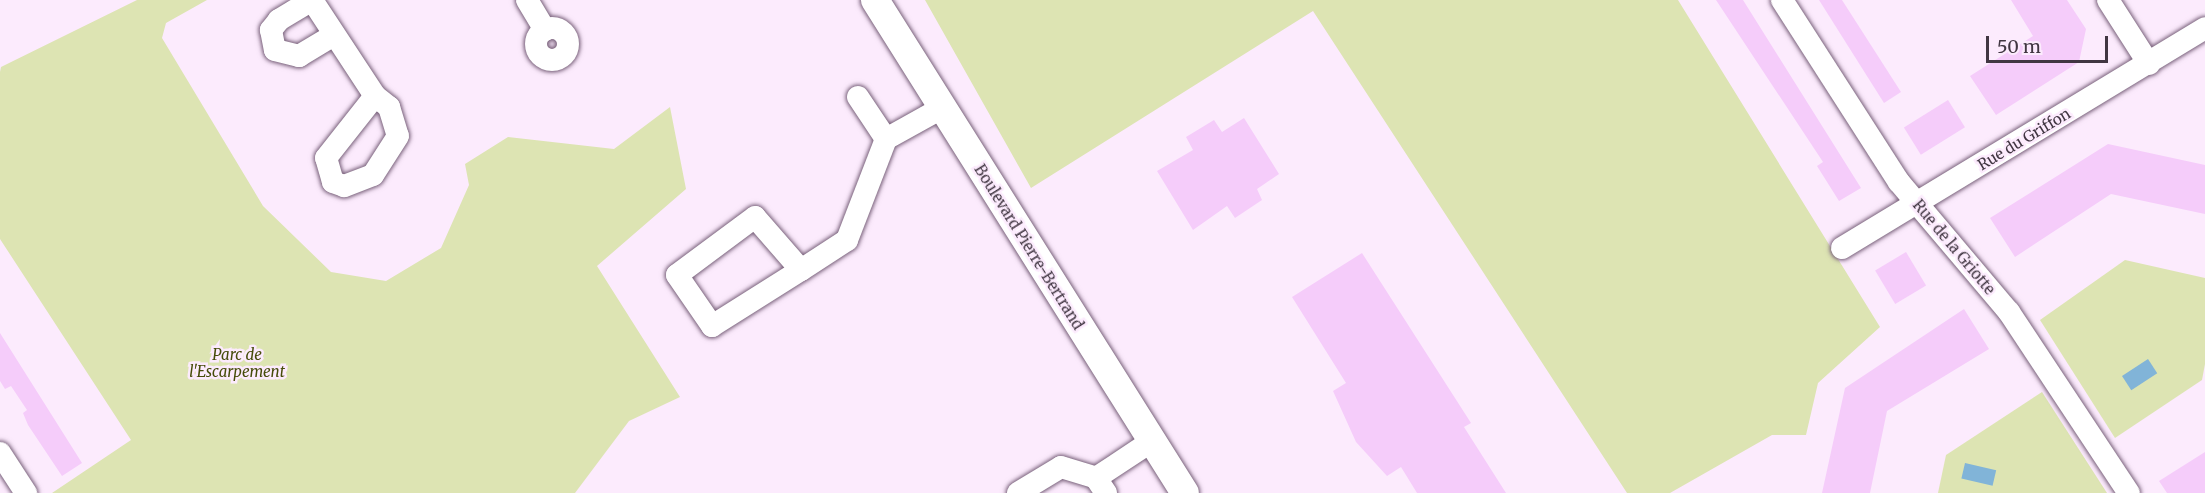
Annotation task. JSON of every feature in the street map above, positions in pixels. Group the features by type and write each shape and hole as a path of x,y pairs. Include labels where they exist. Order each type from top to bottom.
{"main road":[{"name":"Boulevard Pierre-Bertrand","path":"874,0 1185,493"}],"street":[{"path":"334,35 299,56 275,50 272,30 279,20 312,0 375,96"},
{"path":"527,0 545,30"},
{"name":"Rue de la Griotte","path":"1782,0 1916,202 2009,312 2129,493"},
{"path":"2108,0 2149,64"},
{"name":"Rue du Griffon","path":"1842,248 2205,28"},
{"path":"858,97 886,139"},
{"path":"801,270 755,217 676,275 712,326 801,270 847,240 886,139 942,108"},
{"path":"1018,493 1061,467 1101,485 1152,441"},
{"path":"0,453 26,493"}],"green space":[{"name":"Parc de l'Escarpement","path":"137,0 207,0 166,23 162,38 263,206 331,272 386,281 441,248 469,185 465,164 508,137 614,149 670,107 686,189 597,266 680,397 629,421 575,493 52,493 131,440 0,239 0,72 1,67"},
{"path":"925,0 1678,0 1880,327 1818,383 1806,435 1772,435 1670,493 1627,493 1313,11 1031,188"},
{"path":"2125,260 2205,278 2205,364 2202,380 2115,438 2040,320"},
{"path":"2042,392 2107,493 1938,493 1946,455"}],"water":[{"path":"2148,359 2157,373 2131,390 2122,376"},
{"path":"1965,463 1996,470 1993,486 1961,479"}],"building":[{"path":"1716,0 1743,0 1861,188 1839,201 1817,166 1823,162"},
{"path":"1819,0 1842,0 1901,92 1884,103"},
{"path":"2011,0 2067,0 2086,29 2079,62 1996,115 1970,76 2033,36"},
{"path":"1948,100 1965,127 1921,155 1904,128"},
{"path":"1244,118 1279,174 1257,189 1262,200 1235,218 1227,206 1193,230 1157,171 1193,150 1186,137 1214,120 1222,132"},
{"path":"2108,144 2205,165 2205,214 2111,194 2015,257 1990,218"},
{"path":"1906,252 1926,285 1895,304 1875,271"},
{"path":"1362,253 1471,423 1464,427 1506,493 1417,493 1401,467 1387,476 1356,442 1333,391 1346,383 1292,297"},
{"path":"1964,309 1989,349 1887,411 1870,493 1822,493 1845,388"},
{"path":"0,333 82,463 62,476 28,425 23,413 27,410 11,386 5,389 0,381"},
{"path":"2205,452 2205,493 2167,493 2159,481"}]}
